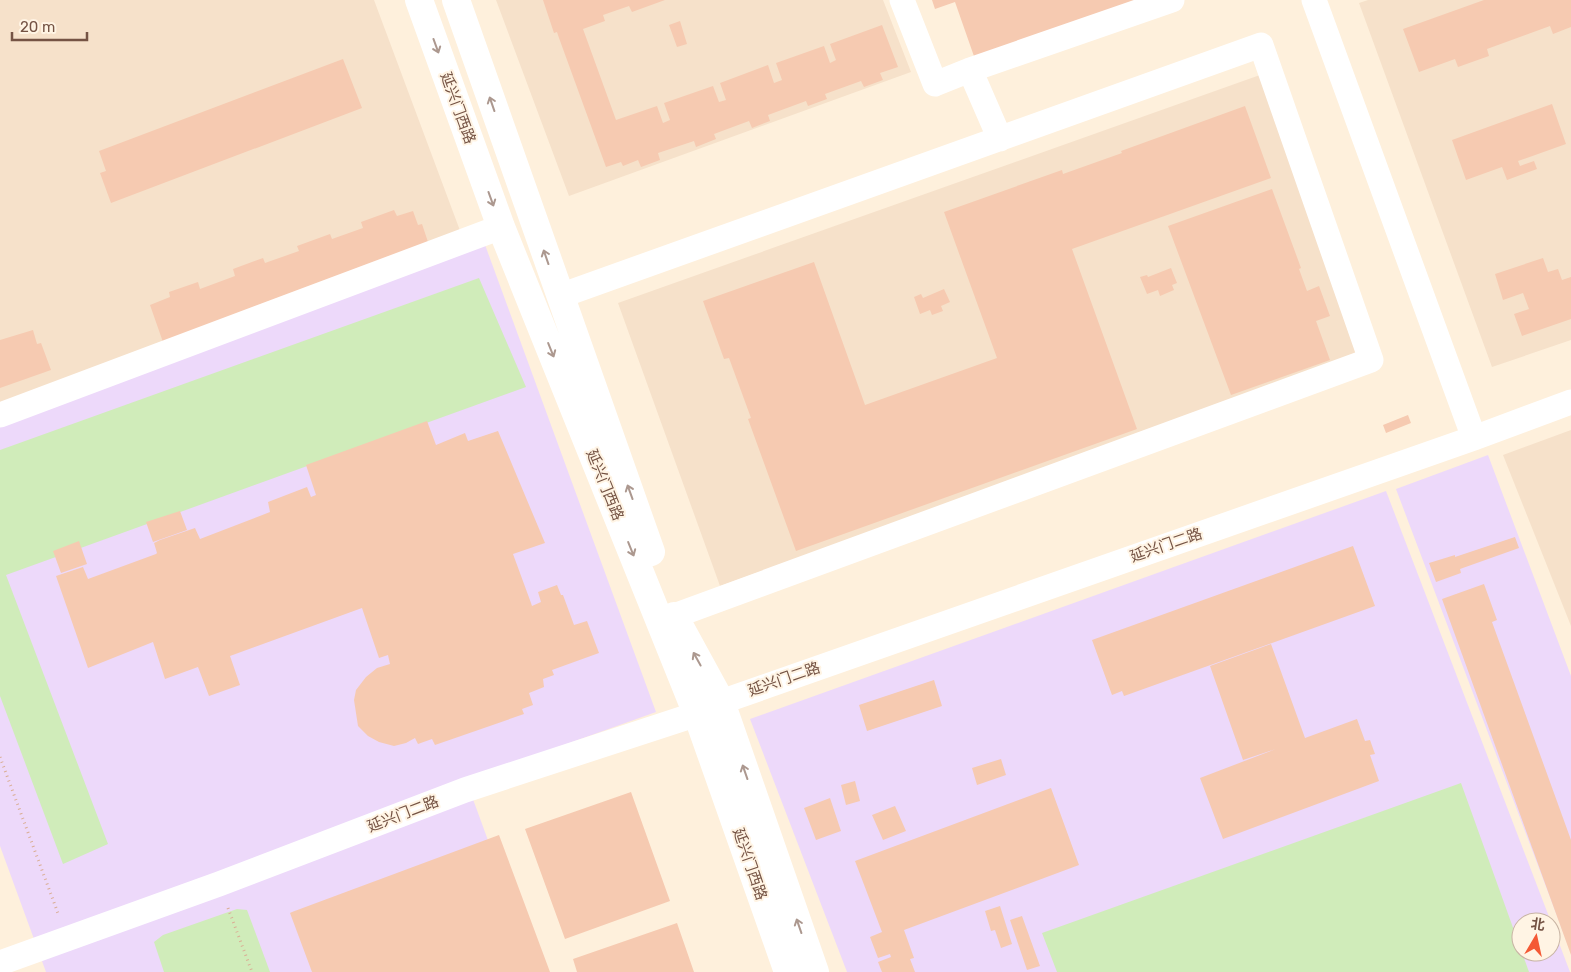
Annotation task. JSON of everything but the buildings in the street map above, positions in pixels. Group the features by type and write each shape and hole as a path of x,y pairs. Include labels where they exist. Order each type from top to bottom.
{"street":[{"name":"延兴门西路","path":"419,0 501,227 709,708 788,972"},
{"name":"延兴门西路","path":"456,0 674,616 815,972"},
{"path":"902,0 935,84 970,70 1172,0"},
{"path":"1314,0 1474,438"},
{"path":"560,296 1261,45 1371,360 674,616"},
{"path":"970,70 1000,139"},
{"path":"0,415 501,227"},
{"name":"延兴门二路","path":"0,963 219,884 465,790 709,708 1571,402"}],"path":[{"path":"0,757 67,938"},
{"path":"219,884 252,972"}],"shaded area":[{"path":"0,0 374,0 465,244 0,406"},
{"path":"496,0 883,0 911,72 569,196"},
{"path":"1368,0 1571,0 1571,340 1492,367 1359,3"},
{"path":"1260,75 1362,357 720,586 618,303"},
{"path":"484,242 656,712 466,780 536,972 46,972 0,846 0,416"},
{"path":"1571,430 1571,626 1503,455"},
{"path":"1488,455 1571,676 1571,953 1561,926 1561,912 1556,912 1396,489"},
{"path":"1386,491 1547,912 1511,912 1511,962 1561,962 1561,948 1570,972 847,972 750,719"}],"green space":[{"path":"479,278 526,387 6,575 108,844 63,864 0,696 0,450"},
{"path":"1461,783 1511,922 1511,962 1525,962 1529,972 1057,972 1042,933"},
{"path":"237,909 247,910 270,972 164,972 154,942 163,935"}]}
